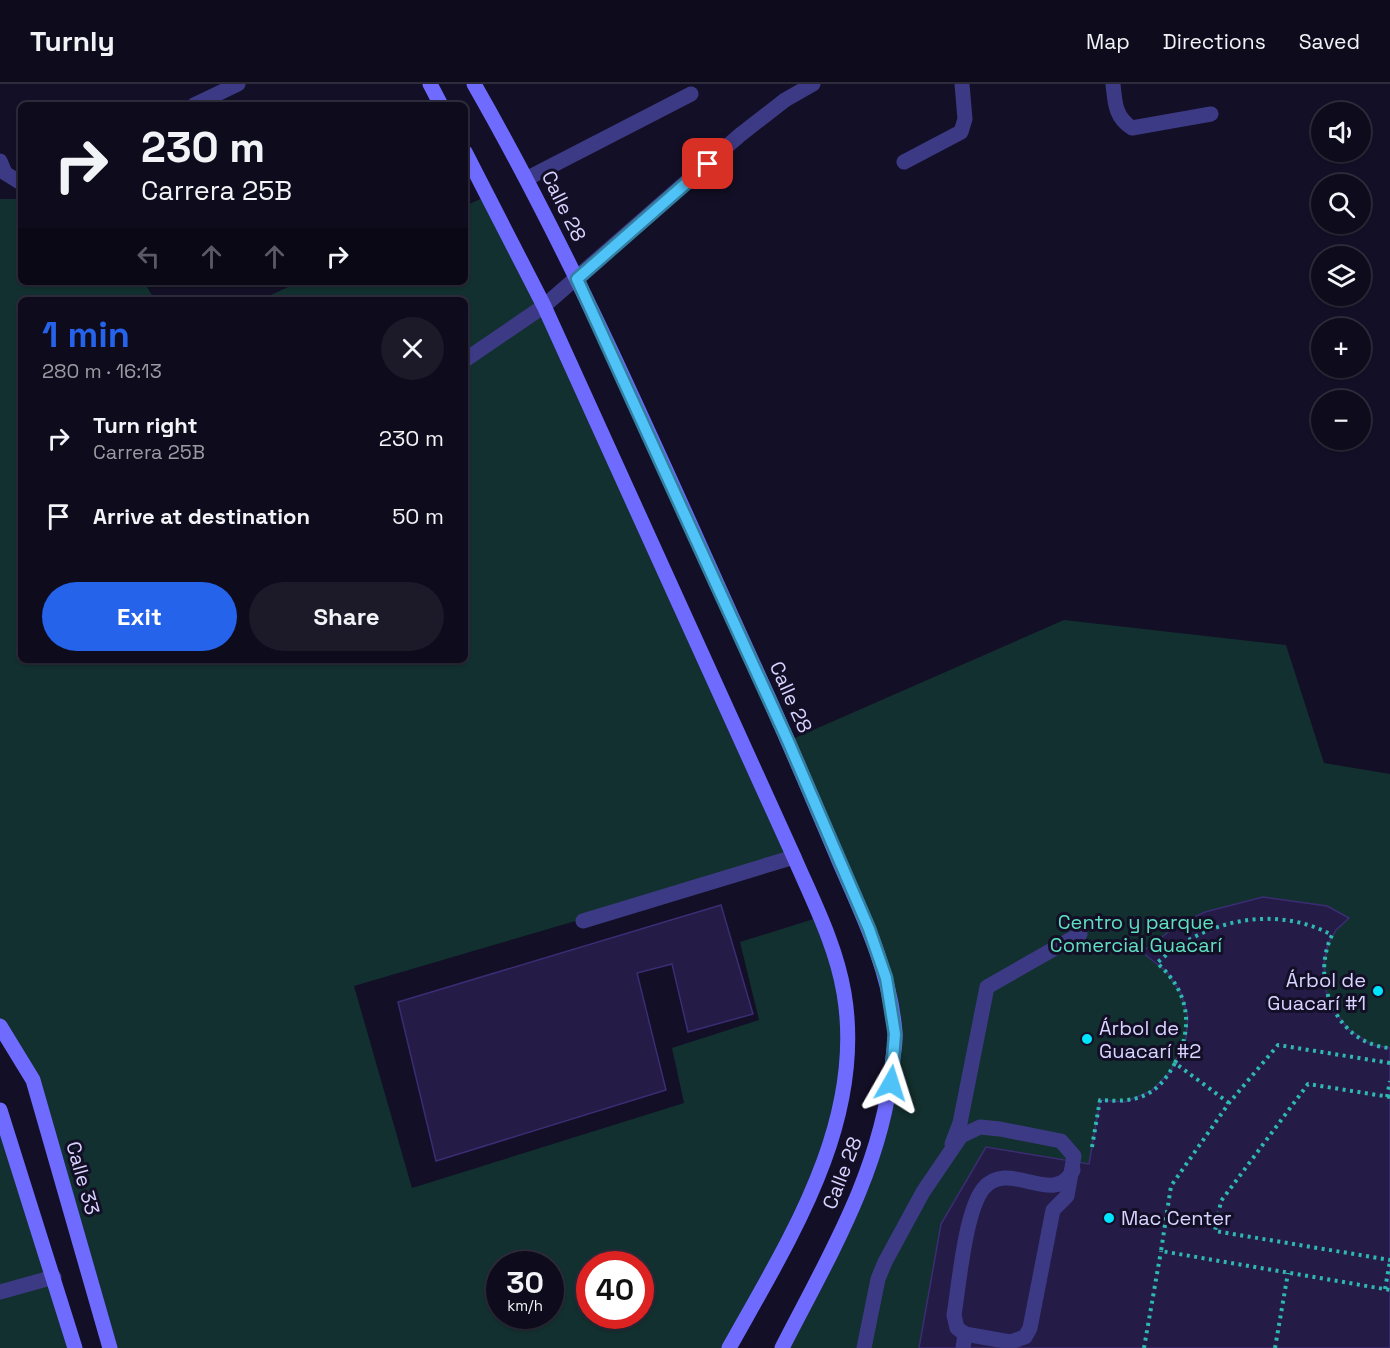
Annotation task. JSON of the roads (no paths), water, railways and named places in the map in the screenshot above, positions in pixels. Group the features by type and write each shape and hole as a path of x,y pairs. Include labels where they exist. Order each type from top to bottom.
{"street":[{"path":"200,102 238,84"},
{"path":"430,84 439,102"},
{"name":"Calle 28","path":"474,84 528,178 577,279 788,741 869,929 886,978 895,1034 891,1083 881,1130 864,1182 839,1239 782,1348"},
{"path":"468,358 544,306 740,135 785,100 813,84"},
{"path":"904,162 961,132 965,119 962,84"},
{"path":"1113,84 1116,111 1122,122 1132,128 1211,114"},
{"path":"528,178 691,94"},
{"name":"Calle 28","path":"468,158 544,306 794,857 833,947 844,993 848,1039 845,1079 838,1120 826,1159 786,1243 729,1348"},
{"path":"0,162 5,173 18,181"},
{"path":"583,921 794,857"},
{"path":"864,1348 875,1293 885,1262 949,1152 960,1123 987,987 1080,934"},
{"name":"Calle 33","path":"0,1026 33,1080 110,1348"},
{"path":"0,1110 75,1348"},
{"path":"949,1152 965,1133 980,1127 1061,1141 1074,1156 1073,1170 1067,1196 1053,1210 1030,1328 1025,1337 1009,1345 964,1341 957,1328 954,1315 973,1210 980,1194 991,1182 1000,1177 1055,1186 1065,1181 1073,1170"},
{"path":"0,1292 54,1277"}],"place":[{"name":"Árbol de Guacarí #1","path":"1378,991"},
{"name":"Árbol de Guacarí #2","path":"1087,1039"},
{"name":"Mac Center","path":"1109,1218"}],"park label":[{"name":"Centro y parque Comercial Guacarí","path":"1136,934"}]}
